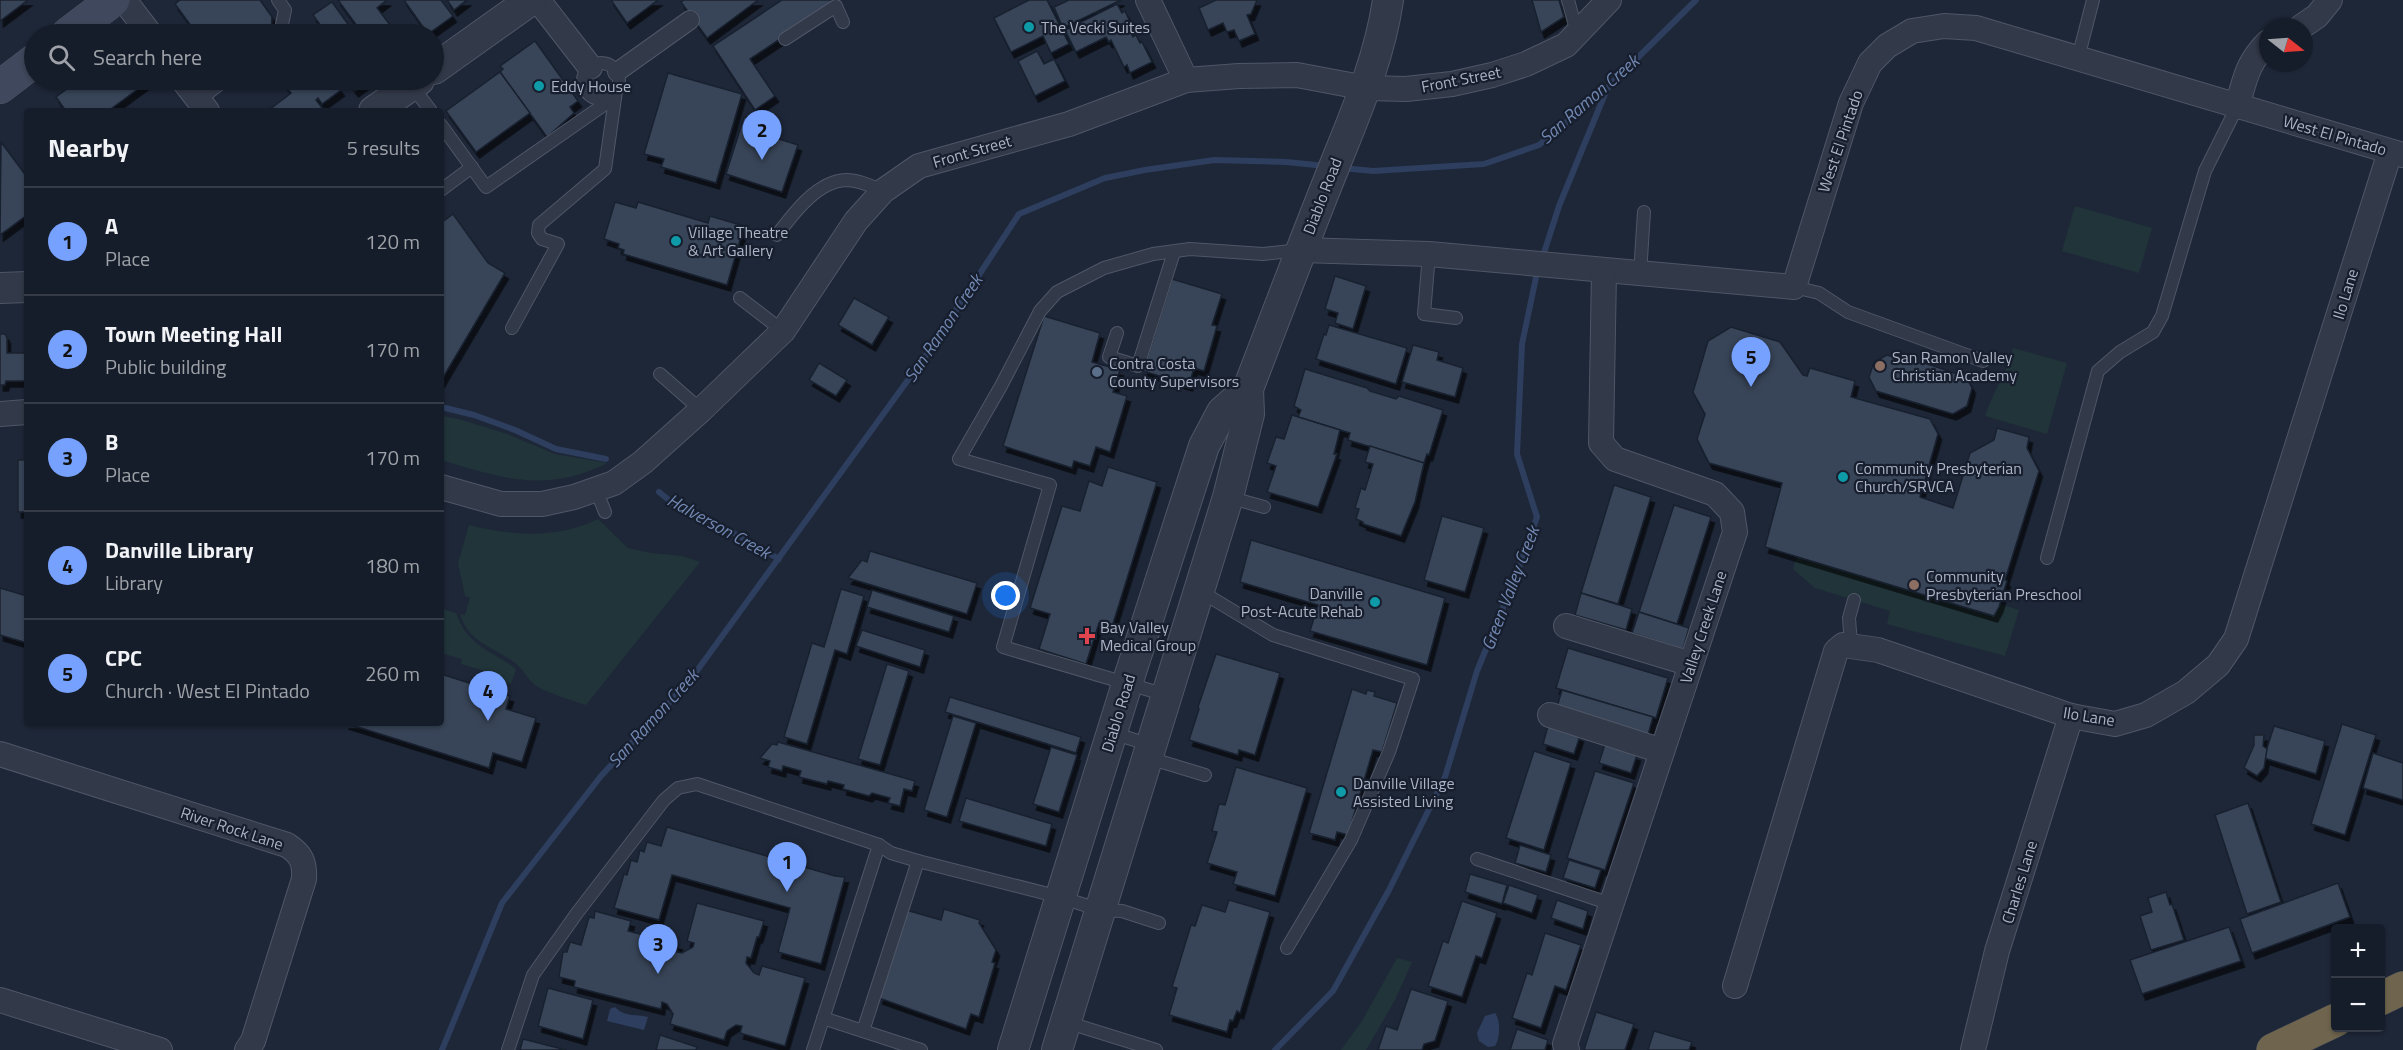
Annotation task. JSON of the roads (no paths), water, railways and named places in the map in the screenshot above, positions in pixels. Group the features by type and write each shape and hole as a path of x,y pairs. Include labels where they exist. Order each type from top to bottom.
{"highway":[{"path":"2385,997 2403,988"},
{"path":"2273,1050 2331,1022"}],"main road":[{"path":"82,24 113,0"},
{"path":"0,87 24,69"}],"street":[{"path":"124,0 142,24"},
{"path":"444,62 531,0"},
{"path":"538,0 590,67"},
{"path":"1148,0 1186,80"},
{"name":"Diablo Road","path":"1061,1036 1228,497 1249,414 1248,389 1366,88 1384,26 1388,0"},
{"name":"Front Street","path":"444,488 501,504 601,501 614,483 643,462 701,410 783,331 856,221 883,191 919,166 1069,124 1186,80 1297,75 1366,88 1406,89 1452,84 1492,75 1526,64 1566,45 1609,0"},
{"path":"2313,19 2330,0"},
{"path":"616,72 690,20"},
{"name":"West El Pintado","path":"1794,287 1851,103 1870,63 1887,46 1912,31 1944,26 1976,28 2396,154"},
{"path":"2237,107 2247,71 2259,51"},
{"path":"191,90 203,105"},
{"path":"379,108 404,90"},
{"name":"Ilo Lane","path":"1851,645 1878,651 2071,716 2115,724 2146,715 2186,692 2218,664 2236,639 2396,154"},
{"path":"1301,250 1429,254 1794,287"},
{"name":"Valley Creek Lane","path":"1567,1050 1565,1044 1735,532 1732,512 1714,494 1615,459 1601,442 1596,270"},
{"path":"0,288 24,287"},
{"name":"Diablo Road","path":"1013,1050 1204,446 1222,412 1248,389"},
{"path":"0,414 24,412"},
{"path":"1566,626 1691,664"},
{"path":"1735,986 1836,651 1843,645 1851,645"},
{"path":"1550,715 1662,751"},
{"name":"Charles Lane","path":"1972,1050 1997,951 2071,716"},
{"name":"River Rock Lane","path":"0,754 287,845 298,852 304,865 304,879 253,1041 247,1050"},
{"path":"0,1000 160,1050"}],"lane":[{"path":"278,0 285,10 282,24"},
{"path":"1568,0 1577,33"},
{"path":"2078,58 2093,0"},
{"path":"785,39 836,6 843,22"},
{"path":"512,328 558,244 542,239 538,233 539,225 605,169 619,81 616,72 607,64 595,64 590,67 586,72 584,84 590,94 601,99 616,94"},
{"path":"203,105 216,90"},
{"path":"424,90 429,108"},
{"path":"444,129 486,188 616,94"},
{"path":"2047,558 2098,371 2120,352 2153,332 2162,316 2205,171 2237,107"},
{"path":"444,188 472,167"},
{"path":"777,235 793,214 814,194 830,184 845,180 853,181 883,191"},
{"path":"1640,274 1644,212"},
{"path":"1166,695 1003,647 1050,485 960,459 1040,311 1057,292 1104,268 1153,254 1190,249 1263,254 1301,250"},
{"path":"1116,333 1109,357 1138,366 1174,252"},
{"path":"1429,254 1424,315 1456,318"},
{"path":"1794,287 1819,293 1848,312 1983,361"},
{"path":"740,298 783,331"},
{"path":"660,374 701,410"},
{"path":"1228,497 1264,507"},
{"path":"1199,591 1273,635 1413,679 1389,752 1351,840 1287,948"},
{"path":"1851,645 1849,618 1854,600"},
{"path":"1112,733 1205,775"},
{"path":"508,1050 533,975 577,913 664,800 678,788 697,784 741,801 879,845 891,853 1060,897 1100,910 1122,911 1159,923"},
{"path":"813,1050 879,845"},
{"path":"1477,859 1611,904"},
{"path":"863,1031 918,861"},
{"path":"823,1018 921,1050"},
{"path":"1061,1036 1156,1050"}],"water":[{"path":"615,1007 626,1014 648,1017 644,1030 607,1021 610,1009"},
{"path":"1495,1013 1499,1025 1498,1039 1495,1046 1488,1047 1479,1041 1477,1033 1485,1016"}],"waterway":[{"name":"San Ramon Creek","path":"1342,168 1373,171 1484,164 1539,145 1608,87 1696,0"},
{"name":"Green Valley Creek","path":"1542,259 1559,206 1607,89"},
{"name":"San Ramon Creek","path":"442,1050 502,903 601,776 691,679 929,351 1019,214 1105,178 1145,170 1214,160 1286,162 1326,166"},
{"name":"Green Valley Creek","path":"1275,1050 1333,991 1389,890 1445,777 1477,671 1516,576 1537,517 1517,454 1522,344 1538,268"},
{"name":"Halverson Creek","path":"444,408 474,415 515,430 556,449 606,459"},
{"name":"Halverson Creek","path":"659,492 675,505 730,531 779,559"}],"place":[{"name":"The Vecki Suites","path":"1029,27"},
{"name":"Eddy House","path":"539,86"},
{"name":"Town Meeting Hall","path":"762,160"},
{"name":"Village Theatre & Art Gallery","path":"676,241"},
{"name":"San Ramon Valley Christian Academy","path":"1880,366"},
{"name":"Contra Costa County Supervisors","path":"1097,372"},
{"name":"CPC","path":"1751,387"},
{"name":"Community Presbyterian Church/SRVCA","path":"1843,477"},
{"name":"Community Presbyterian Preschool","path":"1914,585"},
{"name":"Danville Post-Acute Rehab","path":"1375,602"},
{"name":"Bay Valley Medical Group","path":"1087,636"},
{"name":"Danville Library","path":"488,721"},
{"name":"Danville Village Assisted Living","path":"1341,792"},
{"name":"A","path":"787,892"},
{"name":"B","path":"658,974"}]}
